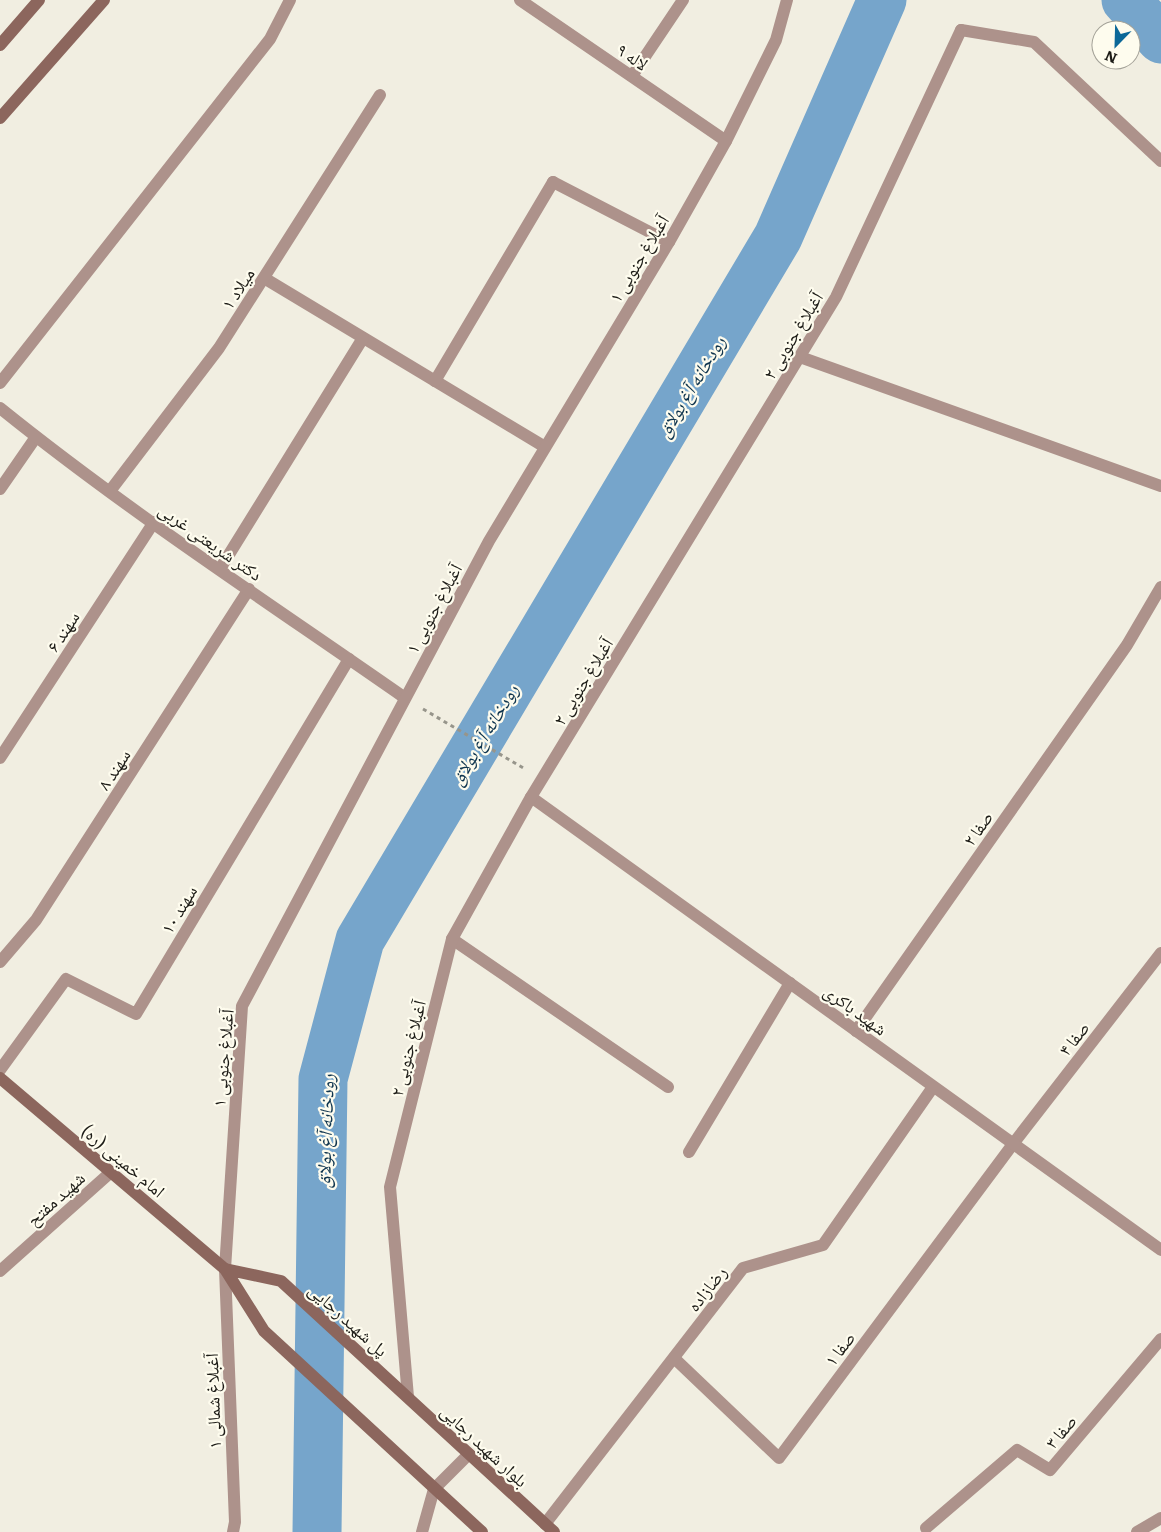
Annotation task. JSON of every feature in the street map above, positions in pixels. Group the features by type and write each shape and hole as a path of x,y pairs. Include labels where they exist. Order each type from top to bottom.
{"main road":[{"path":"0,45 40,0"},
{"path":"0,118 104,0"},
{"name":"امام خمینی (ره)","path":"0,1078 224,1268"},
{"path":"224,1268 264,1331 377,1433 434,1489 482,1532"},
{"name":"پل شهید رجایی","path":"224,1268 281,1281 394,1384"},
{"name":"بلوار شهید رجایی","path":"394,1384 550,1528"}],"street":[{"path":"0,383 270,39 290,0"},
{"name":"لاله ۹","path":"520,0 726,141"},
{"path":"632,76 683,0"},
{"name":"آغبلاغ جنوبی ۱","path":"224,1268 242,1006 488,541 668,242 726,141 776,40 787,0"},
{"name":"آغبلاغ جنوبی ۲","path":"408,1397 390,1187 452,940 531,797 836,296 960,30 1034,42 1161,161"},
{"name":"میلاد ۱","path":"110,491 219,348 380,95"},
{"path":"435,381 553,182 668,242"},
{"path":"264,278 545,447"},
{"path":"220,568 363,338"},
{"path":"800,357 1161,486"},
{"name":"دکتر شریعتی غربی","path":"0,408 110,491 405,698"},
{"path":"0,489 36,437"},
{"name":"سهند ۶","path":"0,758 154,522"},
{"name":"صفا ۲","path":"856,1031 1128,645 1161,586"},
{"name":"سهند ۸","path":"0,962 36,920 249,589"},
{"name":"سهند ۱۰","path":"0,1070 66,979 136,1014 349,658"},
{"name":"شهید باکری","path":"531,797 1161,1250"},
{"path":"452,940 668,1087"},
{"name":"صفا ۴","path":"1013,1144 1161,953"},
{"path":"689,1152 790,983"},
{"name":"رضازاده","path":"550,1528 674,1358 743,1268 822,1245 933,1087"},
{"name":"صفا ۱","path":"674,1358 779,1458 1013,1144"},
{"name":"شهید مفتح","path":"0,1271 111,1172"},
{"name":"آغبلاغ شمالی ۱","path":"224,1268 233,1532"},
{"name":"صفا ۳","path":"926,1528 1016,1450 1050,1470 1161,1339"},
{"path":"422,1532 434,1489 469,1454"},
{"path":"1137,1532 1161,1518"}],"path":[{"path":"405,698 543,779"}],"waterway":[{"name":"رودخانه آغ بولاق","path":"317,1532 323,1079 360,940 778,237 882,0"},
{"path":"1126,0 1161,39"}]}
